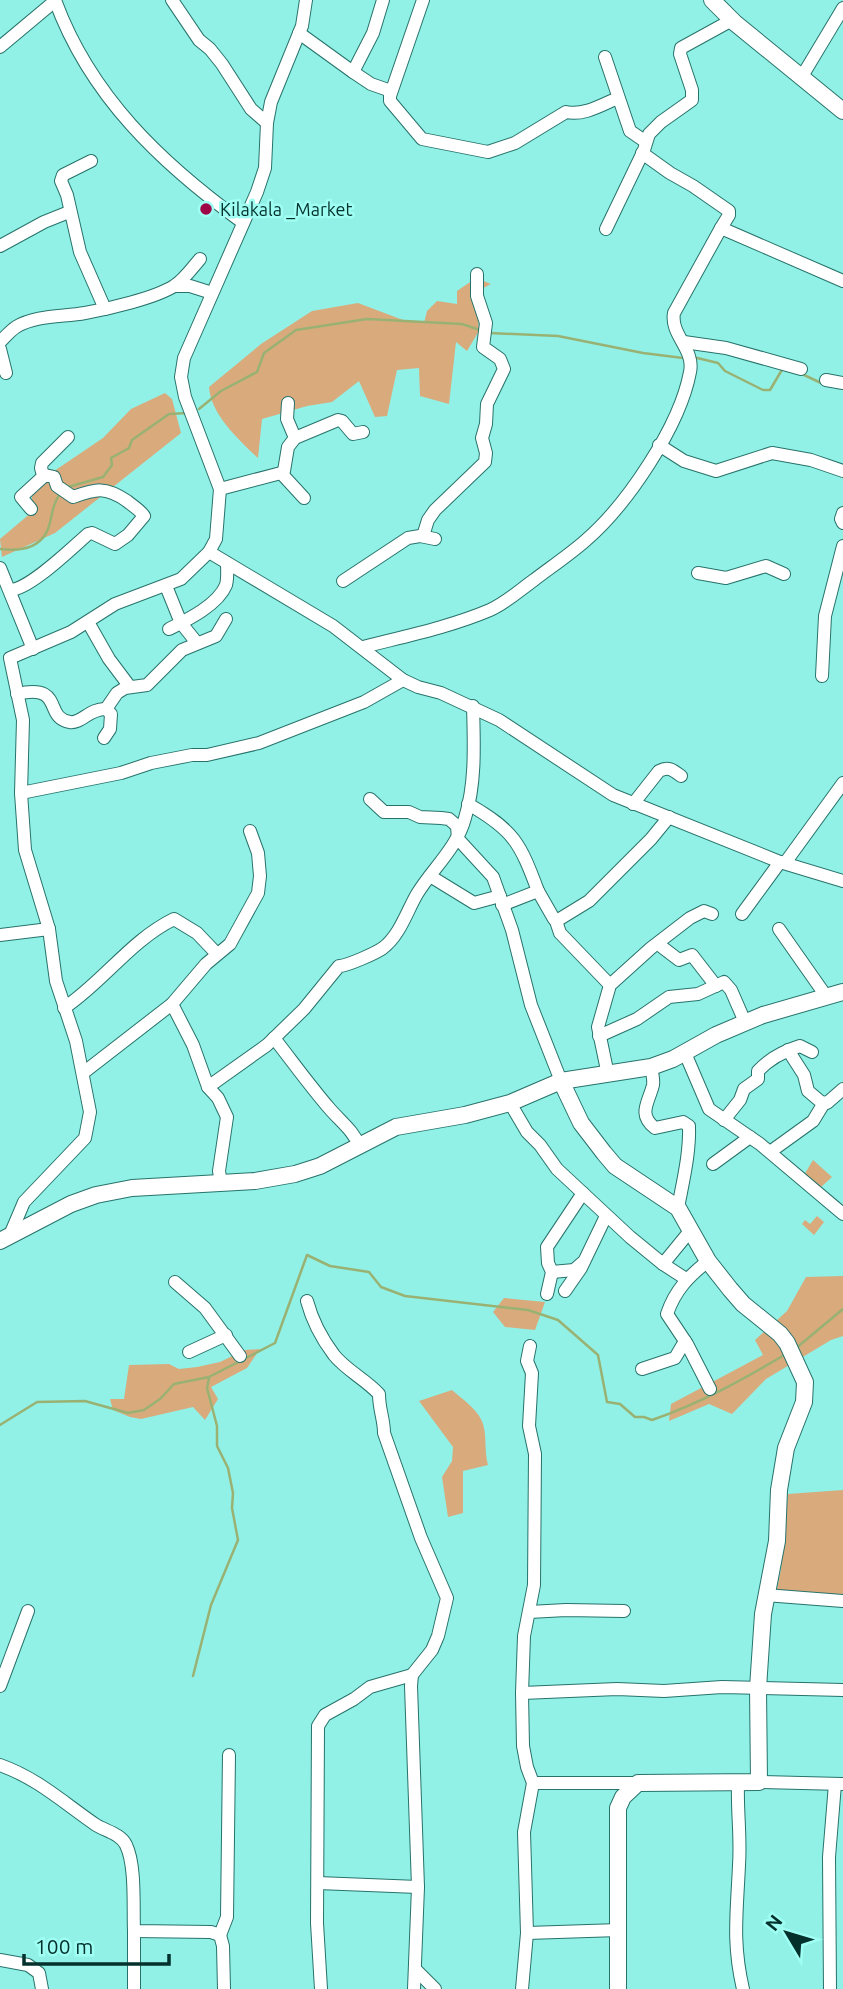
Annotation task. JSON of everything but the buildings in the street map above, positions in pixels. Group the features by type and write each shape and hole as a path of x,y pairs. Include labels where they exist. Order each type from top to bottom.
{"street":[{"path":"0,47 55,0 71,41 88,70 132,128 156,152 242,222"},
{"path":"172,0 199,40 222,64 251,109 267,123"},
{"path":"5,1238 24,1202 85,1138 90,1112 76,1041 55,981 49,929 25,850 21,793 23,720 5,662 88,622 115,604 181,579 209,552 216,540 220,489 185,397 181,377 184,358 257,192 265,168 271,102 299,33 306,0"},
{"path":"353,72 373,33 383,0"},
{"path":"423,0 391,91 390,101 422,139 488,152 515,143 566,112 584,112 618,98"},
{"path":"712,0 732,20 843,111"},
{"path":"801,78 843,8"},
{"path":"606,229 654,129 692,100 692,90 680,54 682,47 732,20"},
{"path":"299,33 371,84 391,91"},
{"path":"363,647 454,623 503,603 584,542 597,530 641,474 684,398 691,371 684,342 673,324 674,313 729,211 644,147 630,131 605,57"},
{"path":"91,161 61,177 61,183 67,195 80,252 105,309"},
{"path":"0,246 69,212"},
{"path":"721,229 843,281"},
{"path":"175,286 200,259"},
{"path":"343,581 401,541 412,537 429,537 432,514 481,468 486,456 482,438 487,404 504,369 500,359 483,347 486,323 477,296 477,274"},
{"path":"0,342 14,329 26,324 53,316 105,309 175,286 190,286 212,293"},
{"path":"684,342 726,348 800,369"},
{"path":"0,349 6,373"},
{"path":"826,380 843,383"},
{"path":"288,402 287,419 295,438"},
{"path":"220,489 281,473 284,471 288,447 295,438 338,420 353,434 363,432"},
{"path":"43,475 42,463 68,437"},
{"path":"659,445 684,461 716,471 772,453 811,460 843,471"},
{"path":"281,473 304,498"},
{"path":"31,509 21,497 43,475"},
{"path":"10,590 21,589 66,556 88,534 92,533 115,544 126,537 144,516 139,509 108,490 93,490 73,497 57,486 54,477 43,475"},
{"path":"843,513 843,523"},
{"path":"822,676 824,616 843,546"},
{"path":"209,552 333,626 403,680 473,706 499,720 613,795 783,863 843,881"},
{"path":"175,626 200,612 223,590 227,583 227,563"},
{"path":"698,573 726,578 752,568 768,566 784,574"},
{"path":"0,568 33,649"},
{"path":"166,586 175,626 197,643"},
{"path":"106,709 112,698 130,687 147,685 174,657 197,643 216,636 226,619"},
{"path":"88,622 109,659 130,687"},
{"path":"21,793 121,774 151,763 192,755 207,755 259,743 363,702 403,680"},
{"path":"17,694 39,691 46,694 59,715 67,722 74,722 98,709 106,709"},
{"path":"208,1087 274,1038 319,993 340,966 349,965 382,949 402,922 419,891 458,839 468,804 473,706"},
{"path":"104,738 110,729 111,715 106,709"},
{"path":"634,804 659,771 671,769 681,776"},
{"path":"742,914 843,783"},
{"path":"370,799 384,812 409,812 420,817 449,819 457,826 458,839 493,877 522,963 531,1005 561,1081 585,1129 615,1166 678,1208 708,1261 743,1304 780,1334 802,1371 806,1391 786,1448 779,1490 777,1541 765,1595 758,1688 759,1782"},
{"path":"468,804 512,834 524,856 537,891 556,921 557,929 610,985"},
{"path":"556,921 589,901 651,839 669,817"},
{"path":"83,1073 172,1004 217,954 230,944 258,893 258,853 250,831"},
{"path":"430,876 474,903 501,901 537,891"},
{"path":"608,1075 598,1036 598,1022 610,985 696,914 704,911 712,914"},
{"path":"64,1008 144,939 174,919 197,933 217,954"},
{"path":"0,934 49,929"},
{"path":"779,929 827,996"},
{"path":"658,944 679,960 692,955 716,986"},
{"path":"598,1036 636,1019 668,997 698,994 724,982 745,1022"},
{"path":"5,1238 71,1204 96,1195 132,1188 256,1181 295,1174 320,1166 406,1124 465,1115 510,1103 561,1081 652,1067 745,1022 785,1007 843,992"},
{"path":"172,1004 193,1045 208,1087 218,1098 227,1116 221,1153 221,1183"},
{"path":"274,1038 327,1106 344,1121 360,1147"},
{"path":"724,1119 740,1100 744,1090 758,1079 760,1068 775,1056 803,1046 812,1052"},
{"path":"788,1050 804,1074 808,1091 824,1103"},
{"path":"685,1053 709,1109 770,1152 843,1214"},
{"path":"652,1067 653,1084 644,1109 645,1117 655,1128 683,1122 689,1126 690,1144 678,1208"},
{"path":"770,1152 813,1121 824,1103 843,1089"},
{"path":"510,1103 527,1132 551,1162 606,1216 663,1264 686,1279"},
{"path":"713,1164 750,1137"},
{"path":"547,1294 552,1272 548,1263 547,1247 583,1193"},
{"path":"565,1291 585,1260 606,1216"},
{"path":"663,1264 690,1231"},
{"path":"552,1272 574,1270 585,1260"},
{"path":"708,1261 686,1279 672,1299 667,1314 685,1341 710,1389"},
{"path":"175,1282 205,1308 240,1356"},
{"path":"307,1301 314,1324 334,1355 379,1394 379,1413 384,1422 384,1433 425,1549 447,1598 443,1622 432,1650 412,1675 370,1687 325,1715 318,1726 317,1923 321,1989"},
{"path":"189,1352 226,1335"},
{"path":"642,1369 675,1358 685,1341"},
{"path":"522,1989 527,1933 524,1832 533,1783 523,1746 522,1693 524,1636 534,1585 535,1454 529,1426 532,1373 527,1362 530,1346"},
{"path":"765,1595 843,1601"},
{"path":"0,1686 28,1611"},
{"path":"530,1612 624,1611"},
{"path":"412,1675 418,1887 414,1989"},
{"path":"522,1693 590,1689 664,1691 710,1687 843,1690"},
{"path":"224,1989 223,1945 220,1935 227,1917 229,1755"},
{"path":"0,1765 41,1785 100,1828 123,1840 128,1848 134,1931 134,1989"},
{"path":"533,1783 839,1784 829,1857 830,1989"},
{"path":"618,1989 618,1808 623,1797 638,1783"},
{"path":"738,1784 740,1863 736,1960 743,1989"},
{"path":"318,1883 418,1887"},
{"path":"527,1933 619,1930"},
{"path":"134,1931 211,1932 220,1935"},
{"path":"0,1960 28,1965 39,1973 42,1989"},
{"path":"416,1970 435,1989"}],"shaded area":[{"path":"476,278 491,284 476,292 479,331 467,351 456,342 449,404 420,396 419,368 397,370 387,416 375,417 359,381 332,402 262,419 258,458 220,417 209,387 261,344 312,311 358,303 403,320 424,323 427,311 437,301 457,304 457,291"},
{"path":"165,393 172,399 181,433 55,533 2,557 0,539 32,512 32,486 103,438 131,409"},
{"path":"813,1160 832,1177 821,1187 804,1175"},
{"path":"817,1216 824,1222 814,1235 802,1224 805,1220 810,1224"},
{"path":"843,1276 843,1336 831,1340 766,1379 732,1414 709,1404 669,1421 671,1404 763,1355 755,1340 787,1311 806,1277"},
{"path":"504,1298 545,1302 535,1330 505,1327 493,1312"},
{"path":"260,1349 247,1368 211,1387 218,1399 205,1420 193,1407 141,1419 113,1410 110,1399 124,1399 129,1365 169,1364 179,1369 197,1367 220,1362 245,1350"},
{"path":"452,1390 470,1405 481,1419 488,1465 463,1471 463,1513 448,1517 442,1477 452,1461 453,1447 419,1401"},
{"path":"843,1490 843,1598 776,1594 788,1494"}],"waterway":[{"path":"199,409 221,391 257,372 264,353 296,330 367,319 462,324 480,330"},
{"path":"490,333 558,336 683,358"},
{"path":"693,357 718,363 725,371 763,390 770,390 783,368"},
{"path":"802,374 821,383"},
{"path":"68,487 103,477 112,465 111,458 129,448 132,440 169,414 187,413"},
{"path":"0,549 25,548 41,540 48,530 60,494"},
{"path":"0,1425 37,1402 85,1401 128,1413 144,1410 160,1399 174,1384 209,1377 275,1343 307,1255 330,1266 369,1272 381,1287 405,1296 528,1310 558,1320 598,1355 607,1402 620,1404 635,1417 652,1420 704,1399 786,1354"},
{"path":"795,1349 843,1309"},
{"path":"193,1676 211,1605 238,1540 228,1468 217,1446 217,1426 207,1388 209,1378"}],"place":[{"name":"Kilakala _Market","path":"206,209"}]}
